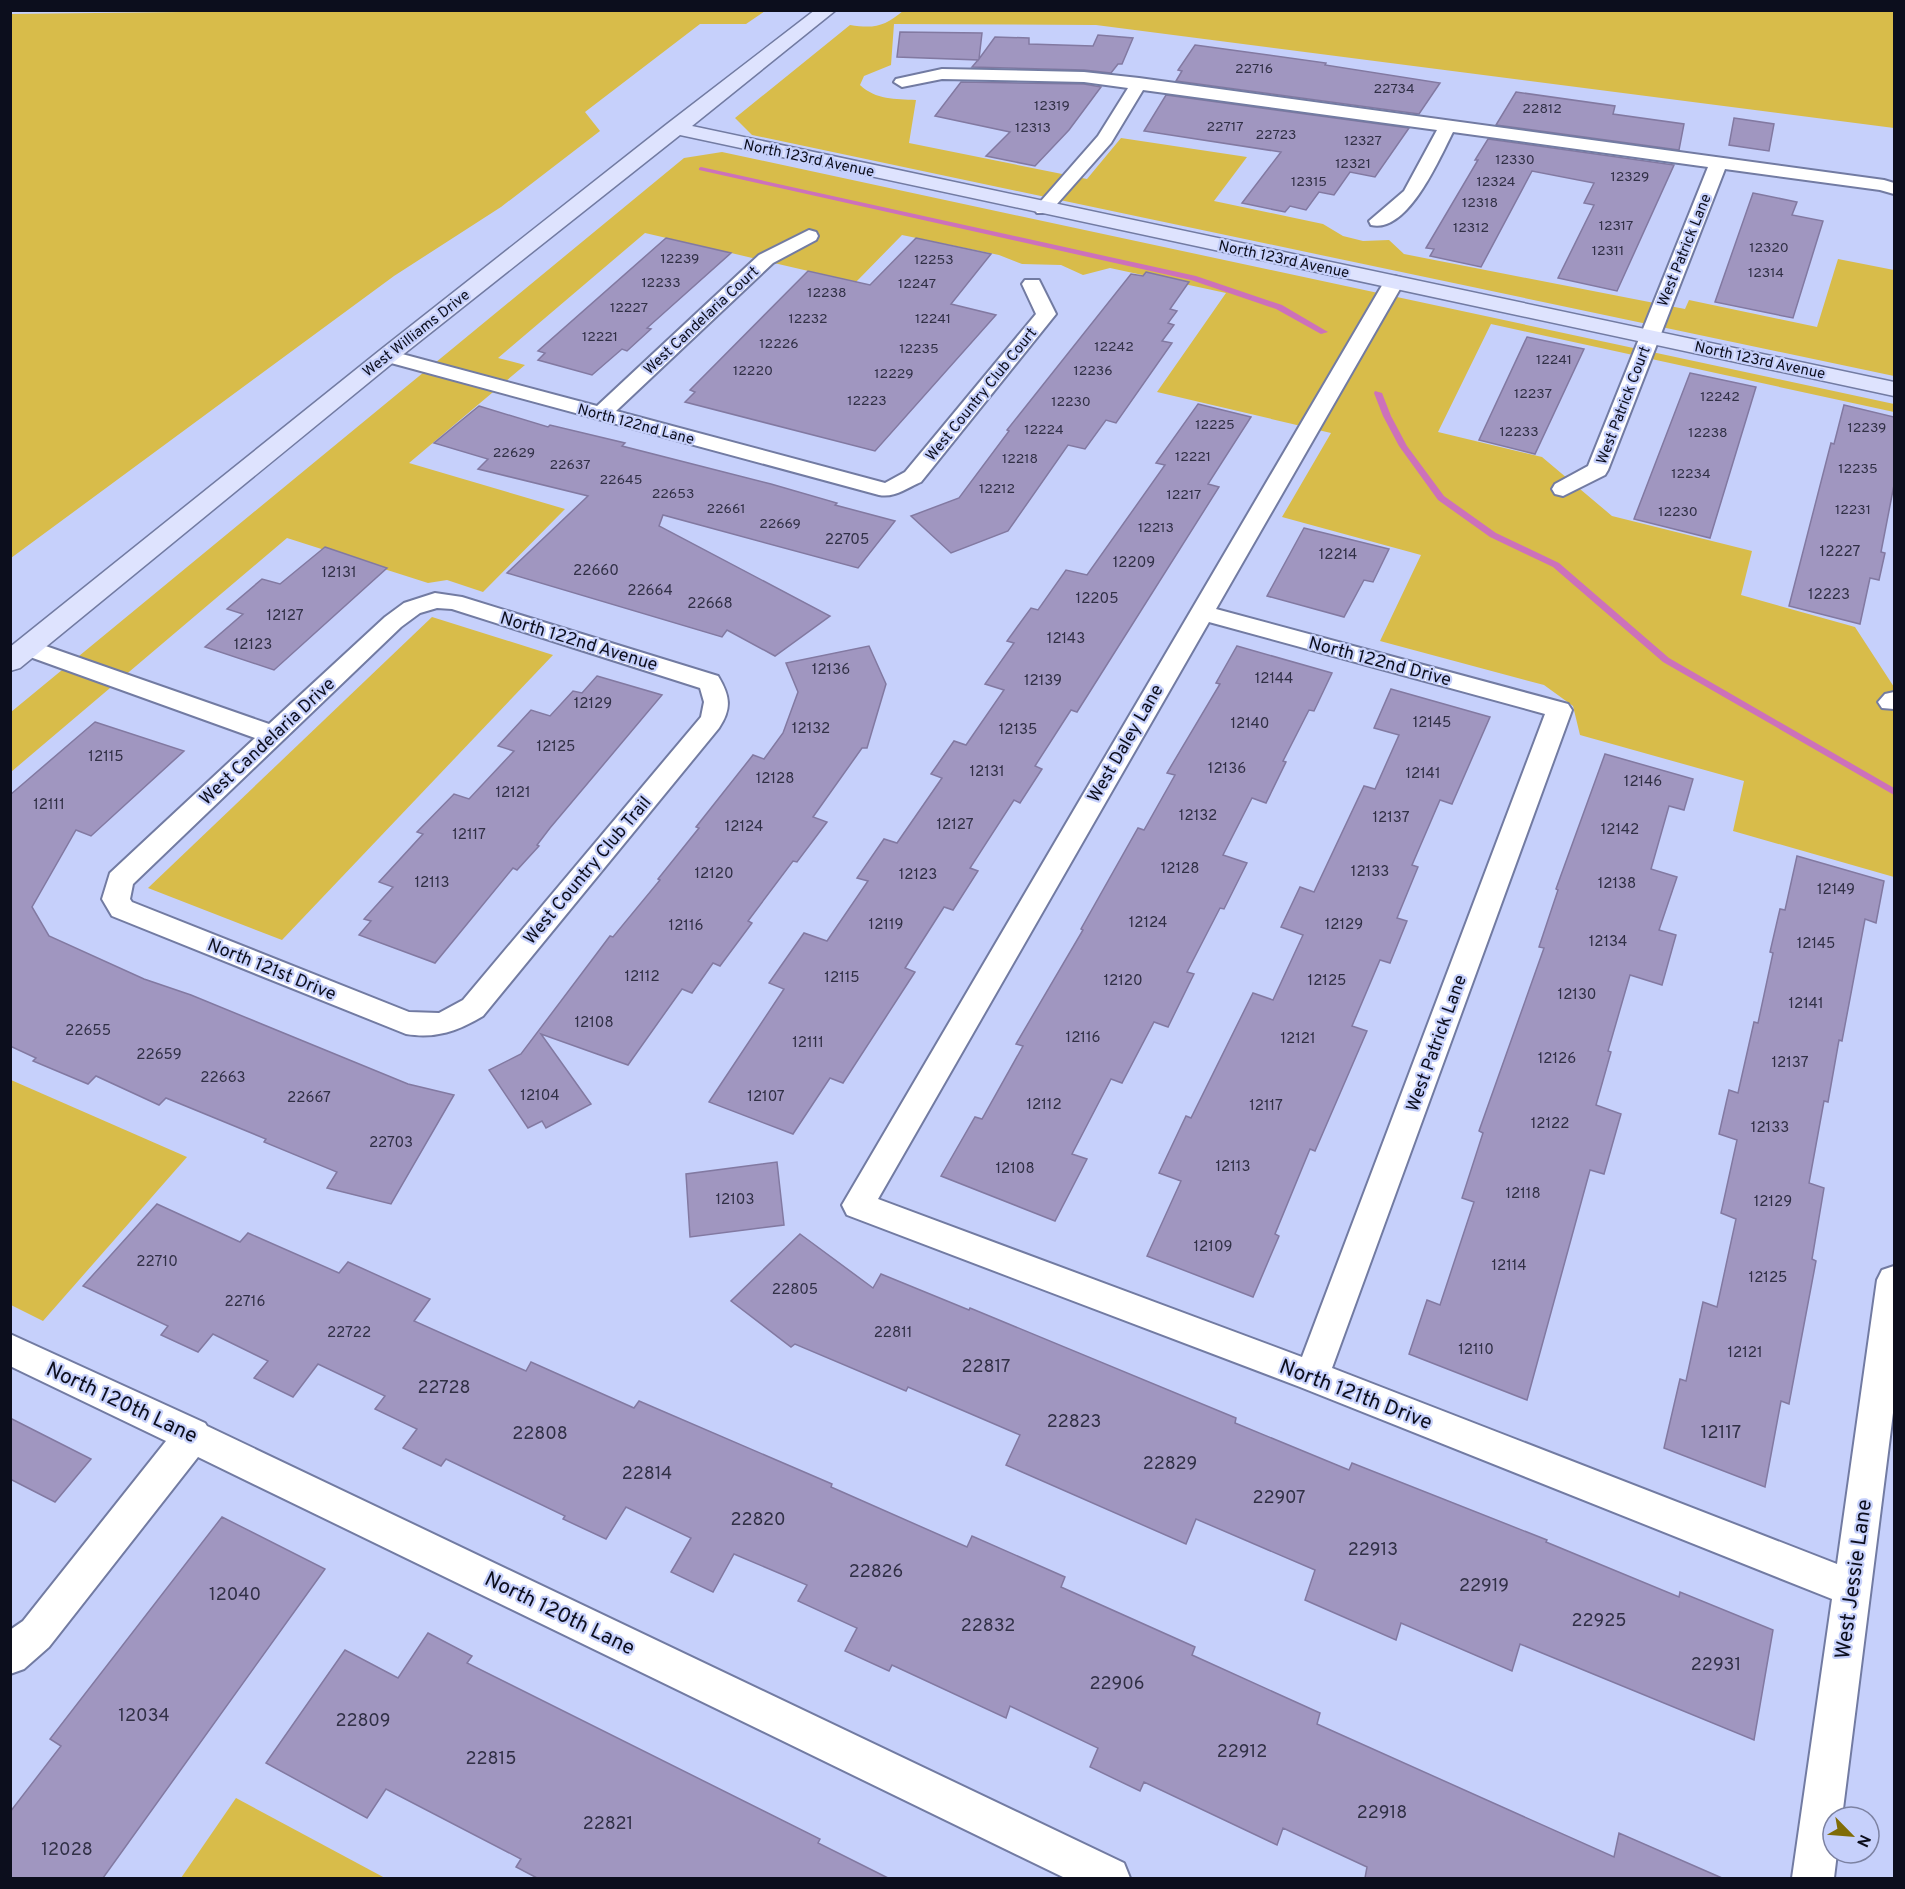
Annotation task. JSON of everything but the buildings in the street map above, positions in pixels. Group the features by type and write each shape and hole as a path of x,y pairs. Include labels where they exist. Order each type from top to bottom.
{"main road":[{"name":"West Williams Drive","path":"19,655 387,356 827,10"},
{"name":"North 123rd Avenue","path":"674,129 1894,389"}],"street":[{"path":"902,82 953,74 1058,75 1139,83 1884,185 1894,189"},
{"path":"1043,209 1105,139 1139,83"},
{"path":"1378,221 1400,206 1412,194 1448,126"},
{"name":"West Patrick Lane","path":"1650,337 1719,162"},
{"name":"West Candelaria Court","path":"600,414 766,259 809,236"},
{"name":"West Daley Lane","path":"858,1205 1394,282"},
{"name":"West Country Club Court","path":"886,490 913,477 1046,314 1032,284"},
{"name":"West Patrick Court","path":"1563,489 1597,470 1650,337"},
{"name":"North 122nd Lane","path":"387,356 886,490"},
{"name":"North 122nd Avenue","path":"435,600 454,602 709,682 717,694"},
{"name":"West Candelaria Drive","path":"116,899 120,880 393,622 412,608 435,600"},
{"name":"North 122nd Drive","path":"1201,612 1559,710"},
{"path":"19,655 274,735"},
{"name":"West Country Club Trail","path":"433,1027 454,1020 473,1008 710,722 718,710 717,694"},
{"name":"West Patrick Lane","path":"1312,1376 1559,710"},
{"name":"North 121st Drive","path":"116,899 122,909 406,1023 433,1027"},
{"name":"North 121th Drive","path":"858,1205 1312,1376 1851,1588"},
{"name":"West Jessie Lane","path":"1813,1878 1894,1280"},
{"name":"North 120th Lane","path":"10,1349 193,1435 1109,1878"},
{"path":"10,1655 36,1634 193,1435"}],"shaded area":[{"path":"765,10 746,24 700,24 585,112 600,131 501,207 394,276 11,558 11,14 183,12 180,11"},
{"path":"903,11 1894,11 1894,128 1096,25 894,24 891,65 864,76 860,85 879,96 916,100 909,143 1087,179 1121,138 1247,157 1214,201 1323,224 1343,236 1363,241 1389,240 1404,254 1685,309 1689,300 1817,327 1838,259 1894,270 1894,376 752,135 735,118 850,25 866,27 879,25"},
{"path":"722,152 1894,404 1894,412 1491,324 1438,432 1542,457 1612,516 1752,551 1741,595 1855,627 1894,687 1894,877 1733,831 1744,781 1580,735 1573,706 1544,685 1380,641 1421,555 1282,517 1331,433 1157,392 1226,293 1110,268 1083,275 1061,265 1022,264 999,255 902,235 856,282 645,233 498,358 525,365 409,463 565,509 483,592 447,580 428,583 287,538 11,772 11,712 684,158"},
{"path":"432,617 553,655 282,940 148,888"},
{"path":"11,1080 187,1157 43,1321 11,1305"},
{"path":"236,1798 385,1878 181,1878"}],"waterway":[{"path":"701,169 1193,278 1279,307 1324,332"},
{"path":"1378,393 1403,446 1441,498 1493,535 1556,565 1666,660 1894,792"}]}
